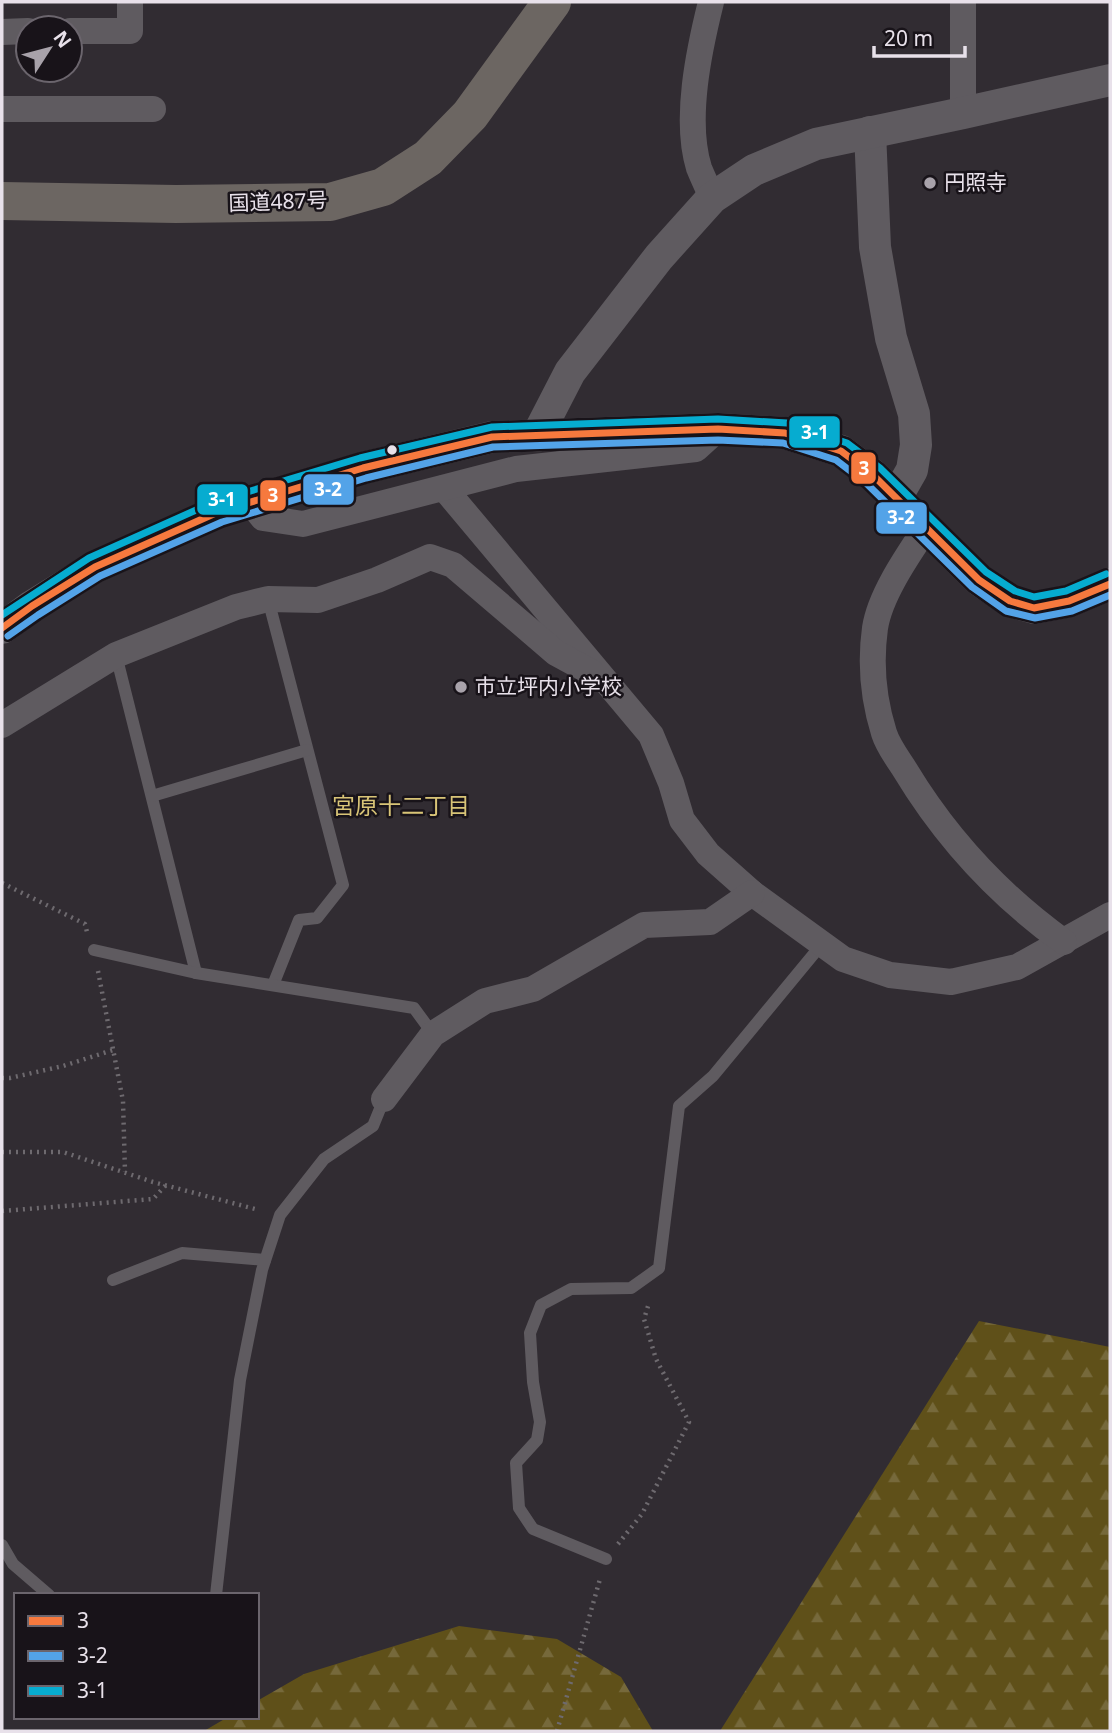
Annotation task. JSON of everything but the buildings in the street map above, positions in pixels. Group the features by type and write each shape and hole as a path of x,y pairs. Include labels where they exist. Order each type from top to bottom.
{"highway":[{"name":"国道487号","path":"2,201 176,204 330,202 383,187 428,158 470,115 551,2"}],"street":[{"path":"84,31 130,31 130,2"},
{"path":"711,2 702,37 692,113 699,166 712,198"},
{"path":"963,2 963,113"},
{"path":"537,436 570,372 659,257 712,198 754,170 816,144 1110,79"},
{"path":"2,108 153,110"},
{"path":"870,132 875,247 891,338 914,414 916,445 912,470 896,498"},
{"path":"250,502 263,518 303,524 516,469 696,449 718,429"},
{"path":"2,628 95,567 218,512 363,468 492,437 718,429 785,433 841,451 873,475 979,580 1010,601 1034,608 1069,601 1110,584"},
{"path":"443,488 651,735 671,783 682,820 708,854 752,893 844,959 890,975 951,982 1017,967 1110,915"},
{"path":"926,528 895,574 875,625 871,678 884,736 918,792 966,855 1027,915 1064,942"},
{"path":"2,725 116,655 236,607 268,599 318,600 377,580 430,556 453,565 556,653 604,679"},
{"path":"384,1099 433,1034 485,1001 533,989 644,925 710,922 752,893"}],"lane":[{"path":"268,599 343,885 317,918 299,920 273,985"},
{"path":"116,655 196,973"},
{"path":"152,796 307,750"},
{"path":"606,1559 533,1529 519,1508 516,1463 537,1440 540,1422 533,1382 530,1333 541,1305 571,1289 631,1288 659,1268 679,1106 713,1076 822,944"},
{"path":"94,950 196,973 414,1008 433,1034"},
{"path":"216,1593 240,1380 265,1260 281,1215 324,1159 373,1126 384,1099"},
{"path":"113,1280 181,1253 265,1260"},
{"path":"2,1545 13,1564 47,1593"}],"path":[{"path":"2,883 85,924 94,950 123,1101 125,1172"},
{"path":"2,1078 63,1066 113,1050"},
{"path":"2,1153 63,1152 166,1185 281,1215"},
{"path":"2,1211 153,1199 166,1185"},
{"path":"557,1731 606,1559 642,1514 689,1422 656,1359 644,1319 659,1268"}],"green space":[{"path":"979,1321 1110,1347 1110,1731 720,1731"},
{"path":"459,1626 557,1639 621,1677 653,1731 204,1731 225,1719 259,1719 259,1700 304,1674"}],"transit line":[{"name":"3-1","path":"2,615 89,558 214,502 360,458 492,427 718,419 787,423 847,443 880,468 986,572 1015,591 1034,597 1066,591 1106,574"},
{"name":"3","path":"2,628 95,567 218,512 363,468 492,437 718,429 785,433 841,451 873,475 979,580 1010,601 1034,608 1069,601 1110,584"},
{"name":"3-2","path":"8,636 100,576 222,522 366,478 493,447 718,440 783,443 836,460 866,483 972,587 1006,611 1035,618 1072,611 1110,595"}],"place":[{"name":"円照寺","path":"930,183"},
{"name":"市立坪内小学校","path":"461,687"}],"district":[{"name":"宮原十二丁目","path":"401,806"}]}
